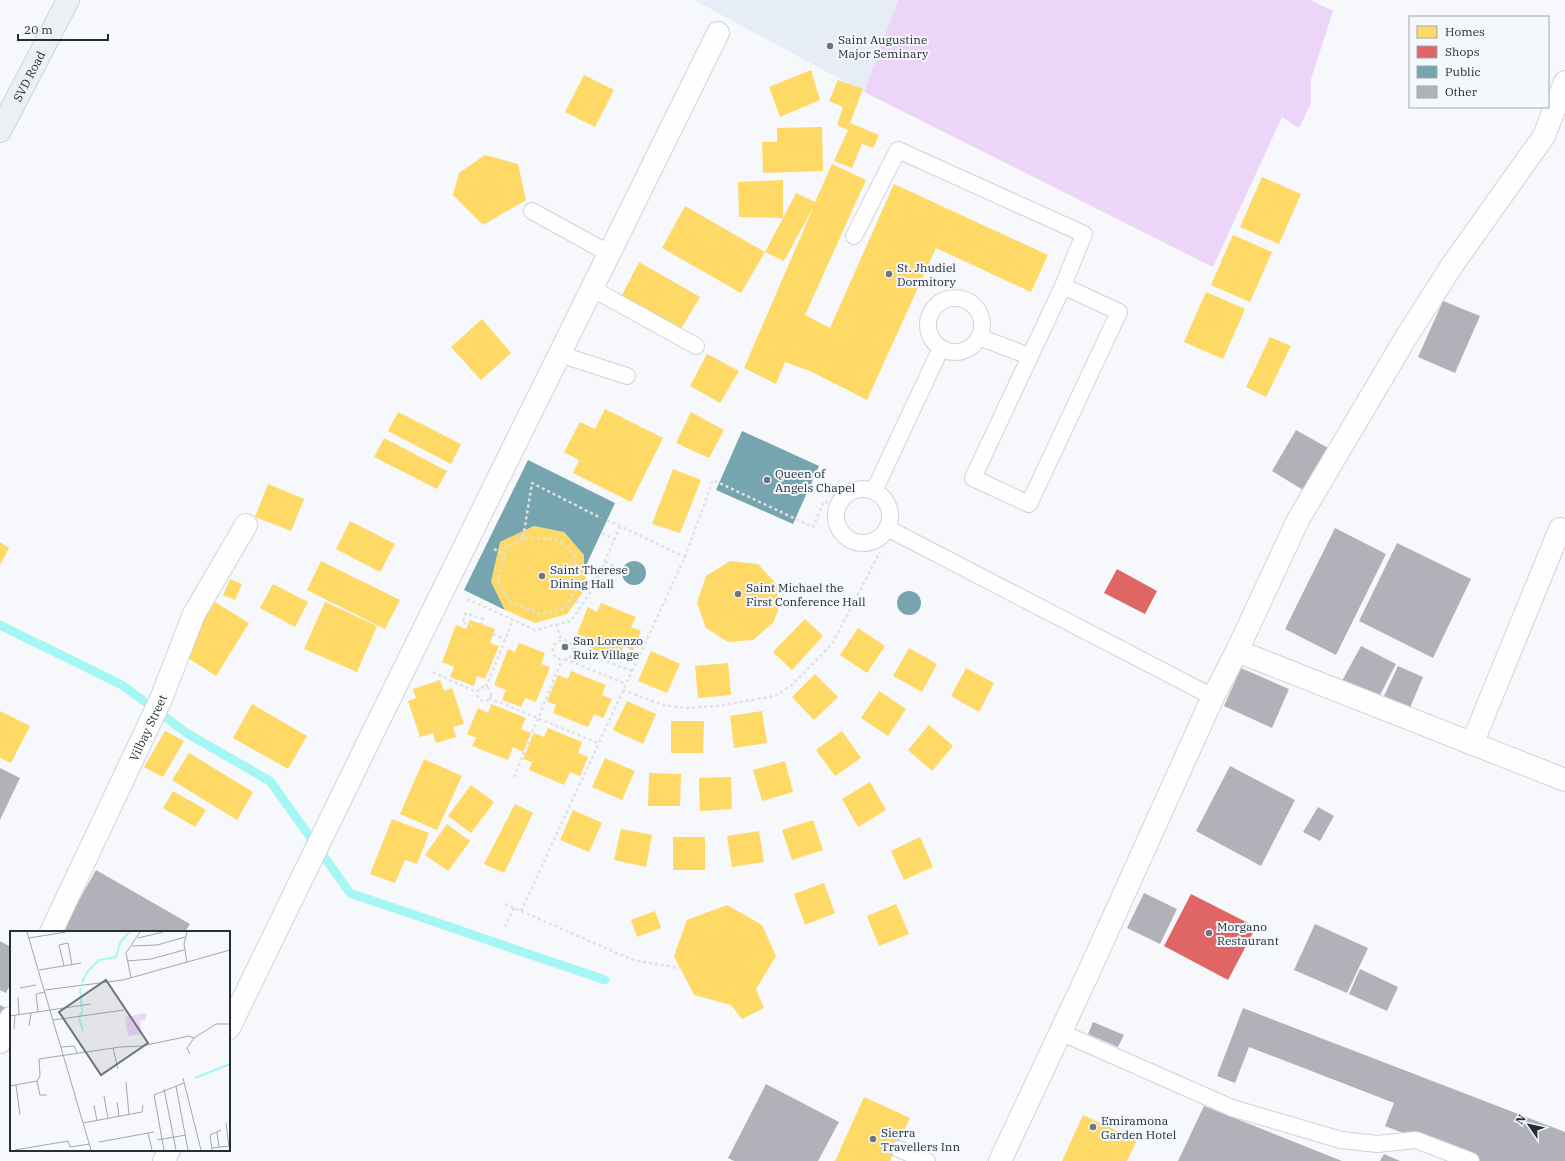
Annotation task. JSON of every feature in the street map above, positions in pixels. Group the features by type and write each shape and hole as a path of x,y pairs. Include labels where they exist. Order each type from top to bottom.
{"main road":[{"name":"SVD Road","path":"0,130 68,0"}],"street":[{"path":"230,1026 341,797 718,33"},
{"path":"1000,1161 1090,971 1214,697 1298,520 1409,333 1453,264 1544,136 1565,82"},
{"name":"Vilbay Street","path":"51,931 161,699 194,614 246,525"},
{"path":"1472,744 1560,529"},
{"path":"1237,650 1565,780"},
{"path":"0,1042 10,1020"},
{"path":"164,1161 169,1151"}],"lane":[{"path":"854,236 898,150 1084,234 1063,286 973,478 1029,504 1119,312 1063,286"},
{"path":"532,211 610,254"},
{"path":"593,289 696,346"},
{"path":"948,299 966,299 979,311 982,320 982,329 979,337 974,344 958,352 941,348 934,342 930,334 928,325 929,316 940,302 948,299"},
{"path":"979,337 1029,356"},
{"path":"874,491 941,348"},
{"path":"559,354 627,376"},
{"path":"865,488 874,491 881,496 889,511 889,529 875,541 861,543 848,539 837,525 835,517 837,507 841,499 856,489 865,488"},
{"path":"889,529 1214,697"},
{"path":"1060,1032 1232,1108 1341,1140 1377,1144 1416,1140 1471,1161"},
{"path":"899,1149 927,1161"}],"path":[{"path":"521,911 685,557 713,480 814,527 824,501 837,507"},
{"path":"523,538 532,483 601,518"},
{"path":"607,520 685,557"},
{"path":"461,596 535,630 570,621 593,588 620,527"},
{"path":"623,690 663,705 686,708 717,706 775,696 792,685 832,644 889,529"},
{"path":"602,533 614,539"},
{"path":"523,538 556,538 574,555 579,585 564,609 540,614 510,602 498,582 506,547 523,538"},
{"path":"491,547 504,554"},
{"path":"605,562 623,570"},
{"path":"576,601 581,605"},
{"path":"472,626 462,622 466,613 483,619 481,624"},
{"path":"486,687 513,620"},
{"path":"556,624 561,640"},
{"path":"493,634 505,639"},
{"path":"514,777 564,660 572,654 573,649 571,643 566,640 557,642 554,648 555,655 564,660 626,684"},
{"path":"573,649 632,671"},
{"path":"427,670 476,692"},
{"path":"476,692 480,688 486,687"},
{"path":"486,687 491,692 490,698"},
{"path":"476,692 477,698 480,701 483,702 490,698"},
{"path":"490,698 598,743"},
{"path":"505,904 633,960 680,968"},
{"path":"505,927 514,908"}],"shaded area":[{"name":"Saint Augustine Major Seminary","path":"694,0 898,0 864,92"},
{"path":"898,0 1311,0 1333,11 1311,79 1311,103 1299,128 1282,117 1213,267 864,92"}],"building: Homes":[{"path":"811,70 820,100 780,117 769,87"},
{"path":"584,75 614,90 595,127 565,112"},
{"path":"838,80 863,89 850,123 879,135 873,148 862,144 852,168 834,161 848,130 837,125 843,107 829,101"},
{"path":"822,127 823,171 763,173 762,142 777,142 777,128"},
{"path":"485,155 518,164 526,200 483,225 453,195 459,173"},
{"name":"St. Jhudiel Dormitory","path":"832,164 866,180 805,315 830,328 894,184 1048,255 1031,292 936,248 867,400 810,371 785,362 776,384 744,368 814,206 784,261 765,252 796,193 815,202"},
{"path":"1262,177 1301,194 1279,244 1240,227"},
{"path":"783,180 783,218 739,217 738,182"},
{"path":"685,206 765,252 741,293 662,248"},
{"path":"1233,235 1272,252 1250,302 1211,285"},
{"path":"639,262 700,297 678,334 619,301"},
{"path":"1206,292 1245,309 1223,359 1184,342"},
{"path":"482,319 511,353 481,380 451,347"},
{"path":"1270,337 1291,346 1266,397 1246,387"},
{"path":"707,354 739,371 720,403 690,386"},
{"path":"605,409 663,438 631,502 573,473 579,460 564,452 580,422 595,429"},
{"path":"398,412 461,444 451,464 388,431"},
{"path":"691,412 724,430 709,458 676,443"},
{"path":"384,438 447,471 437,489 374,457"},
{"path":"673,469 701,480 680,533 652,524"},
{"path":"268,484 304,499 291,531 255,517"},
{"path":"350,521 395,544 380,572 336,549"},
{"path":"534,526 564,532 584,555 586,588 567,614 535,623 505,610 491,582 500,542"},
{"path":"0,542 9,548 0,565"},
{"path":"321,561 400,600 385,629 307,590"},
{"name":"Saint Michael the First Conference Hall","path":"730,561 758,564 777,585 778,611 773,623 753,640 728,642 706,628 697,603 706,576"},
{"path":"230,579 242,584 235,600 223,595"},
{"path":"273,584 308,602 295,627 260,608"},
{"path":"215,602 249,623 216,676 182,654"},
{"path":"325,602 377,626 357,672 304,649"},
{"path":"601,603 636,617 631,627 641,631 633,651 624,646 618,659 583,645 586,637 577,634 588,607 597,612"},
{"path":"805,619 823,636 792,670 773,652"},
{"path":"470,620 495,629 490,643 499,646 485,679 477,676 474,686 450,677 454,667 442,662 456,625 466,629"},
{"path":"858,628 885,646 867,673 840,655"},
{"path":"519,643 545,653 541,664 550,667 536,702 525,698 521,707 502,700 506,690 494,685 508,649 515,652"},
{"path":"909,648 937,664 922,692 893,676"},
{"path":"651,651 680,664 667,693 638,681"},
{"path":"728,663 731,695 698,698 695,666"},
{"path":"966,668 994,683 979,712 951,696"},
{"path":"571,671 606,685 602,695 612,699 603,718 594,714 588,727 553,713 556,705 547,701 558,675 568,679"},
{"path":"815,674 838,697 814,720 792,697"},
{"path":"440,680 444,691 452,688 464,724 453,727 456,737 436,743 433,733 420,737 408,701 416,698 413,689"},
{"path":"879,691 906,709 888,736 861,718"},
{"path":"627,701 656,714 643,744 613,730"},
{"path":"252,704 307,736 288,769 233,738"},
{"path":"491,704 526,718 521,729 531,733 523,752 513,747 508,760 472,746 476,738 467,734 478,708 488,713"},
{"path":"0,711 30,726 11,763 0,758"},
{"path":"762,711 767,743 734,748 730,716"},
{"path":"671,721 704,721 703,753 671,753"},
{"path":"929,725 953,746 932,771 908,750"},
{"path":"548,728 582,742 578,753 588,757 580,776 570,772 564,785 529,770 532,762 523,759 534,733 544,737"},
{"path":"165,731 184,741 163,777 144,767"},
{"path":"842,731 861,758 835,776 816,750"},
{"path":"189,753 253,792 237,820 172,780"},
{"path":"605,758 635,771 622,800 592,787"},
{"path":"424,759 462,776 437,830 400,814"},
{"path":"785,761 793,792 762,801 753,770"},
{"path":"649,773 681,774 680,806 648,806"},
{"path":"731,777 732,809 700,811 699,778"},
{"path":"870,782 886,810 858,827 842,799"},
{"path":"471,785 494,802 471,833 448,816"},
{"path":"173,791 206,810 195,827 163,808"},
{"path":"515,804 533,813 504,873 484,864"},
{"path":"573,810 602,823 589,852 560,840"},
{"path":"392,819 429,833 417,864 405,860 395,883 370,874"},
{"path":"813,820 823,850 792,860 782,830"},
{"path":"447,824 470,841 448,871 425,855"},
{"path":"621,829 652,835 646,867 614,860"},
{"path":"759,831 764,862 732,867 727,836"},
{"path":"673,837 705,837 705,870 673,870"},
{"path":"920,837 933,867 904,880 891,851"},
{"path":"824,883 835,913 805,925 794,894"},
{"path":"896,904 909,934 879,946 867,916"},
{"path":"727,905 762,925 776,956 756,989 764,1008 742,1019 731,1005 694,995 674,956 687,920"},
{"path":"655,911 661,928 637,937 631,920"},
{"name":"Sierra Travellers Inn","path":"864,1097 910,1118 890,1161 835,1161"},
{"name":"Emiramona Garden Hotel","path":"1083,1115 1137,1140 1127,1161 1062,1161"}],"building: Shops":[{"path":"1117,569 1157,591 1145,614 1104,593"},
{"path":"1191,894 1256,927 1228,980 1164,946"}],"building: Public":[{"name":"Queen of Angels Chapel","path":"742,431 819,466 793,524 716,490"},
{"path":"528,460 615,503 584,570 584,555 564,532 534,526 500,542 491,582 505,610 464,590"},
{"path":"634,561 643,564 646,573 643,582 634,585 625,582 622,573 625,564"},
{"path":"909,591 918,594 921,603 918,612 909,615 900,612 897,603 900,594"}],"building: Other":[{"path":"1443,301 1480,316 1455,373 1418,357"},
{"path":"1296,430 1328,448 1303,490 1272,471"},
{"path":"1335,528 1386,554 1336,655 1285,629"},
{"path":"1397,543 1471,579 1433,658 1359,621"},
{"path":"1361,646 1396,664 1378,699 1342,681"},
{"path":"1398,666 1423,677 1409,710 1383,698"},
{"path":"1241,668 1289,689 1272,728 1224,706"},
{"path":"1230,766 1295,800 1261,866 1196,831"},
{"path":"0,768 20,778 0,820"},
{"path":"1318,807 1334,816 1320,841 1303,832"},
{"path":"96,870 190,924 186,931 62,931"},
{"path":"1144,893 1177,909 1160,944 1127,928"},
{"path":"1315,924 1368,948 1347,993 1294,970"},
{"path":"0,941 10,946 10,985 6,993 0,990"},
{"path":"1360,969 1398,987 1387,1011 1349,994"},
{"path":"0,1005 6,1008 0,1019"},
{"path":"1243,1008 1565,1132 1565,1161 1475,1161 1385,1126 1394,1103 1249,1047 1235,1083 1217,1076"},
{"path":"1093,1022 1124,1035 1118,1047 1088,1034"},
{"path":"766,1084 839,1122 818,1161 734,1161 728,1158"},
{"path":"1204,1106 1342,1161 1178,1161"},
{"path":"1384,1154 1400,1161 1380,1161"}],"waterway":[{"path":"0,625 122,685 188,734 270,781 350,893 605,980"}],"place":[{"name":"Saint Augustine Major Seminary","path":"830,46"},
{"name":"St. Jhudiel Dormitory","path":"889,274"},
{"name":"Queen of Angels Chapel","path":"767,480"},
{"name":"Saint Therese Dining Hall","path":"542,576"},
{"name":"Saint Michael the First Conference Hall","path":"738,594"},
{"name":"San Lorenzo Ruiz Village","path":"565,647"},
{"name":"Morgano Restaurant","path":"1209,933"},
{"name":"Emiramona Garden Hotel","path":"1093,1127"},
{"name":"Sierra Travellers Inn","path":"873,1139"}]}
